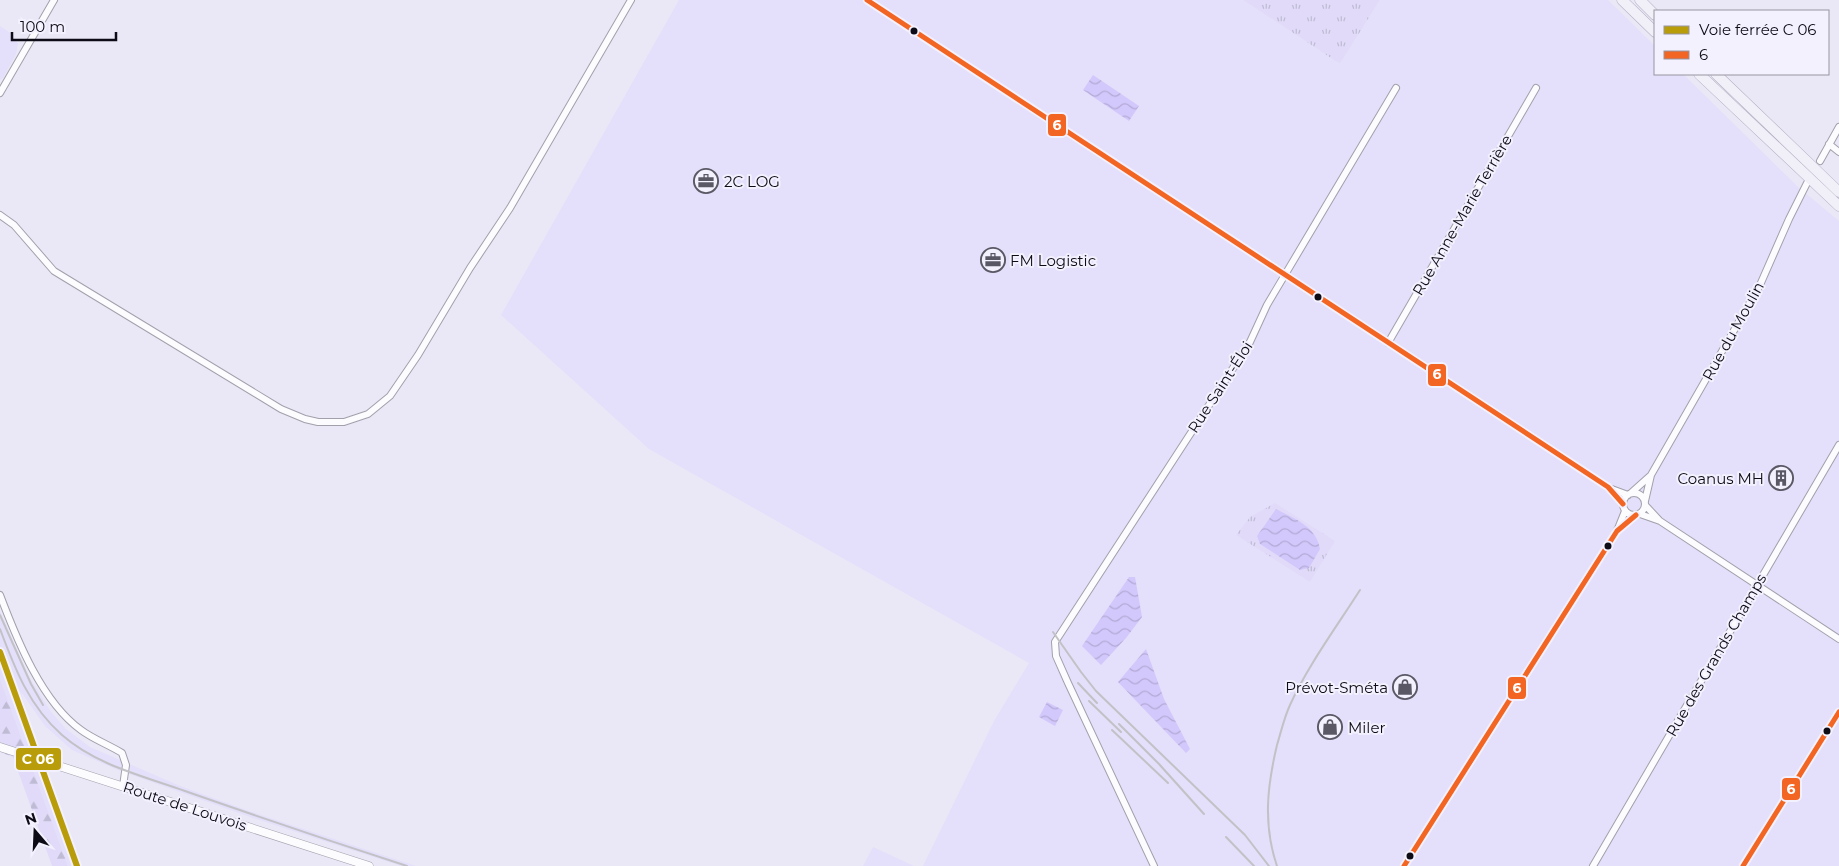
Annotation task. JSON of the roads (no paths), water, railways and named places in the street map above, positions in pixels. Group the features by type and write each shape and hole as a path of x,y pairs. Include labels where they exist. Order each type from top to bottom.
{"main road":[{"path":"1622,0 1654,31"},
{"path":"1640,0 1654,14"},
{"path":"1700,75 1839,206"},
{"path":"1717,75 1839,192"},
{"path":"1747,103 1839,184"}],"street":[{"path":"0,93 54,0"},
{"path":"0,215 14,225 54,271 281,409 318,422 354,420 376,409 397,387 470,268 510,208 630,0"},
{"path":"867,0 1608,487 1629,494 1641,495 1660,521 1839,639"},
{"name":"Rue Saint-Éloi","path":"1154,866 1068,683 1054,651 1055,642 1250,342 1267,305 1286,276 1396,88"},
{"name":"Rue Anne-Marie Terrière","path":"1388,343 1536,88"},
{"path":"1820,161 1839,127"},
{"path":"1830,144 1839,152"},
{"name":"Rue du Moulin","path":"1645,503 1651,475 1760,285 1807,183"},
{"name":"Rue des Grands Champs","path":"1593,866 1839,444"},
{"name":"Rue du Moulin","path":"1629,494 1651,475"},
{"path":"1608,487 1628,514 1660,521"},
{"path":"1404,866 1616,531 1624,508 1625,497 1629,494"},
{"path":"1616,531 1638,515 1645,508 1645,503"},
{"path":"0,595 38,680 54,705 82,731 122,753 126,765 123,786"},
{"path":"1743,866 1839,712"},
{"name":"Route de Louvois","path":"0,747 369,866"}],"water":[{"path":"1093,75 1139,106 1129,121 1083,90"},
{"path":"1276,509 1304,524 1318,541 1320,549 1309,568 1300,570 1260,544 1257,536"},
{"path":"1129,577 1135,577 1142,617 1101,665 1082,646"},
{"path":"1146,649 1164,699 1190,749 1186,753 1118,682"},
{"path":"1047,702 1063,710 1055,726 1039,717"}],"railway":[{"path":"1277,866 1270,836 1268,806 1277,745 1286,715 1305,676 1360,590"},
{"path":"0,615 31,684 43,705"},
{"path":"0,629 24,686 40,712 62,735 90,754 120,769 407,866"},
{"path":"1053,632 1096,691 1245,835 1269,866"},
{"path":"12,675 26,724"},
{"path":"1078,683 1097,703"},
{"path":"1089,701 1121,732"},
{"path":"1119,724 1159,764 1204,814"},
{"path":"1112,730 1168,783"},
{"path":"1226,837 1254,866"}],"place":[{"name":"2C LOG","path":"706,181"},
{"name":"FM Logistic","path":"993,260"},
{"name":"Coanus MH","path":"1781,478"},
{"name":"Prévot-Sméta","path":"1405,687"},
{"name":"Miler","path":"1330,727"}]}
